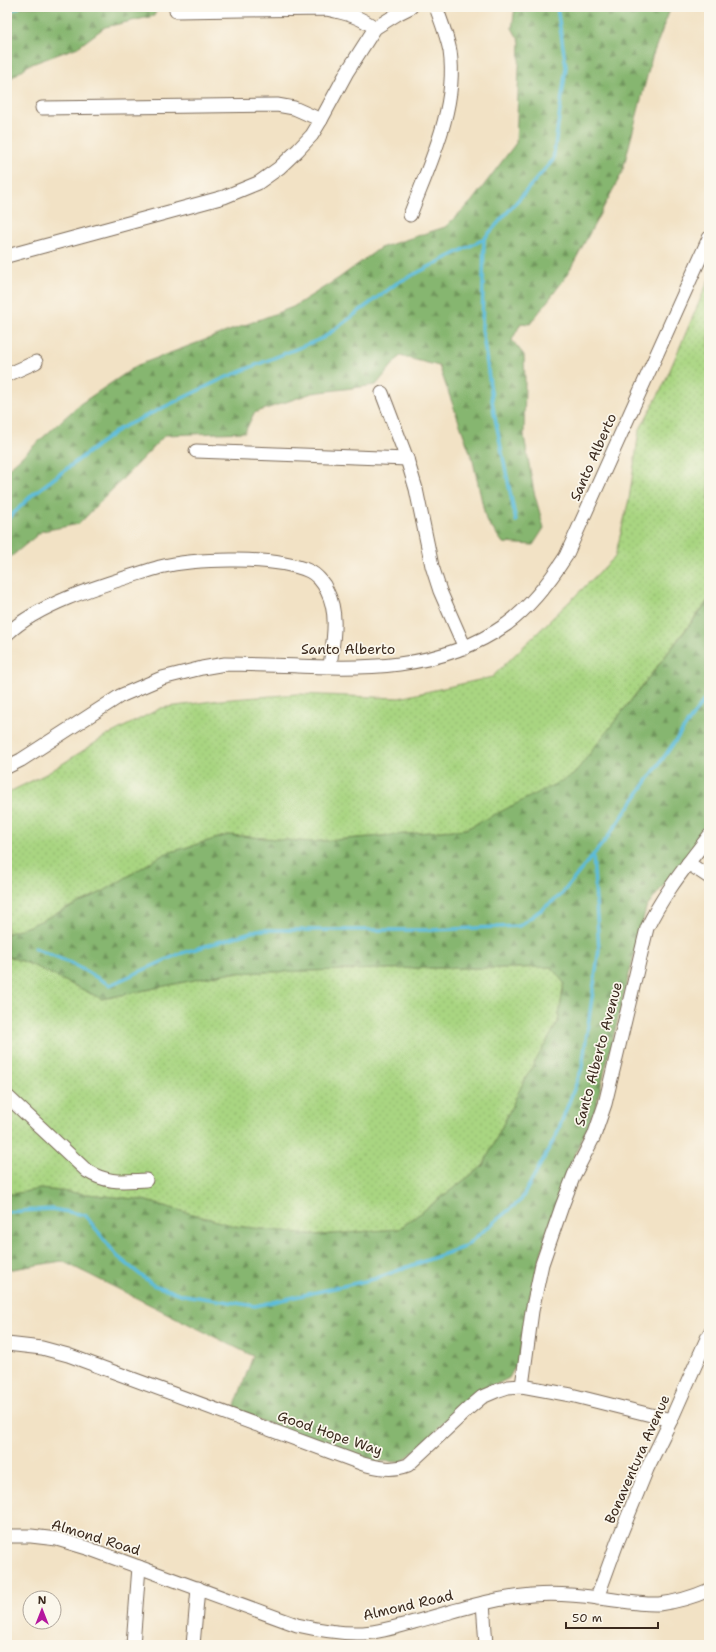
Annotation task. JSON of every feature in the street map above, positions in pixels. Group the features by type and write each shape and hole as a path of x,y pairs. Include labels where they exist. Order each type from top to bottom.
{"street":[{"path":"7,256 218,199 258,183 279,168 312,135 322,120 347,72 375,28 411,7"},
{"path":"410,215 441,132 449,98 452,74 448,44 436,7"},
{"path":"176,11 326,9 348,13 364,19 375,28"},
{"path":"42,108 277,105 294,108 322,120"},
{"name":"Santo Alberto","path":"7,767 39,749 120,696 162,678 225,664 394,666 418,662 466,648 507,623 526,607 552,578 566,556 709,238"},
{"path":"7,375 36,362"},
{"path":"382,394 407,460 416,489 432,566 440,591 466,648"},
{"path":"196,451 407,460"},
{"path":"7,634 31,616 53,604 160,567 177,563 197,561 262,561 291,565 310,571 327,589 332,604 334,625 330,666"},
{"name":"Santo Alberto Avenue","path":"522,1386 532,1311 542,1264 574,1175 594,1136 605,1104 647,928 656,909 709,836"},
{"path":"688,863 709,877"},
{"path":"7,1096 87,1171 95,1176 102,1180 111,1181 146,1180"},
{"name":"Bonaventura Avenue","path":"597,1598 617,1543 647,1469 671,1420 709,1334"},
{"name":"Good Hope Way","path":"7,1344 42,1348 68,1355 363,1464 384,1469 398,1468 408,1464 457,1418 482,1397 508,1387 522,1386 571,1395 671,1420"},
{"name":"Almond Road","path":"7,1536 31,1536 57,1539 198,1588 297,1625 323,1631 346,1633 365,1633 387,1629 483,1603 533,1595 597,1598 659,1604 677,1601 709,1590"},
{"path":"133,1645 139,1567"},
{"path":"193,1645 198,1588"},
{"path":"483,1603 486,1645"}],"green space":[{"path":"7,7 158,7 154,16 105,27 78,47 29,65 7,81"},
{"path":"515,7 671,7 652,57 622,173 566,277 530,324 521,323 512,340 524,355 524,436 534,492 544,528 533,545 503,543 486,520 473,461 439,366 400,356 376,385 312,393 254,413 245,432 165,435 79,524 42,531 7,560 7,470 80,404 138,365 293,307 339,278 380,248 445,227 472,201 516,143 520,42 512,28"},
{"path":"709,279 709,599 571,778 466,829 310,842 228,835 164,854 104,891 32,925 7,934 7,793 48,773 106,736 161,708 220,700 297,694 399,698 492,677 615,557 629,499 639,431 663,386"},
{"path":"709,600 709,826 646,908 595,1109 572,1161 549,1225 530,1295 518,1361 509,1378 484,1391 456,1409 430,1437 402,1462 373,1461 233,1411 253,1356 62,1261 7,1270 7,1195 40,1189 143,1200 234,1226 319,1235 399,1229 483,1166 523,1083 558,1022 564,983 551,967 421,968 228,973 102,999 30,964 7,956 7,934 32,925 104,891 164,854 228,835 310,842 466,829 573,775"},
{"path":"7,956 30,964 102,999 228,973 421,968 551,967 564,983 558,1022 523,1083 483,1166 399,1229 320,1235 234,1226 143,1200 40,1189 7,1195"}],"waterway":[{"path":"7,12 19,7"},
{"path":"7,520 32,495 119,429 222,379 323,338 397,283 484,239 553,160 566,67 557,7"},
{"path":"484,239 482,328 494,413 516,521"},
{"path":"35,948 73,964 110,985 179,954 258,930 433,930 519,926 560,896 607,838 709,693"},
{"path":"7,1212 52,1209 85,1215 117,1256 153,1285 184,1295 255,1306 374,1279 464,1247 521,1200 556,1136 582,1068 599,949 593,855"}]}
